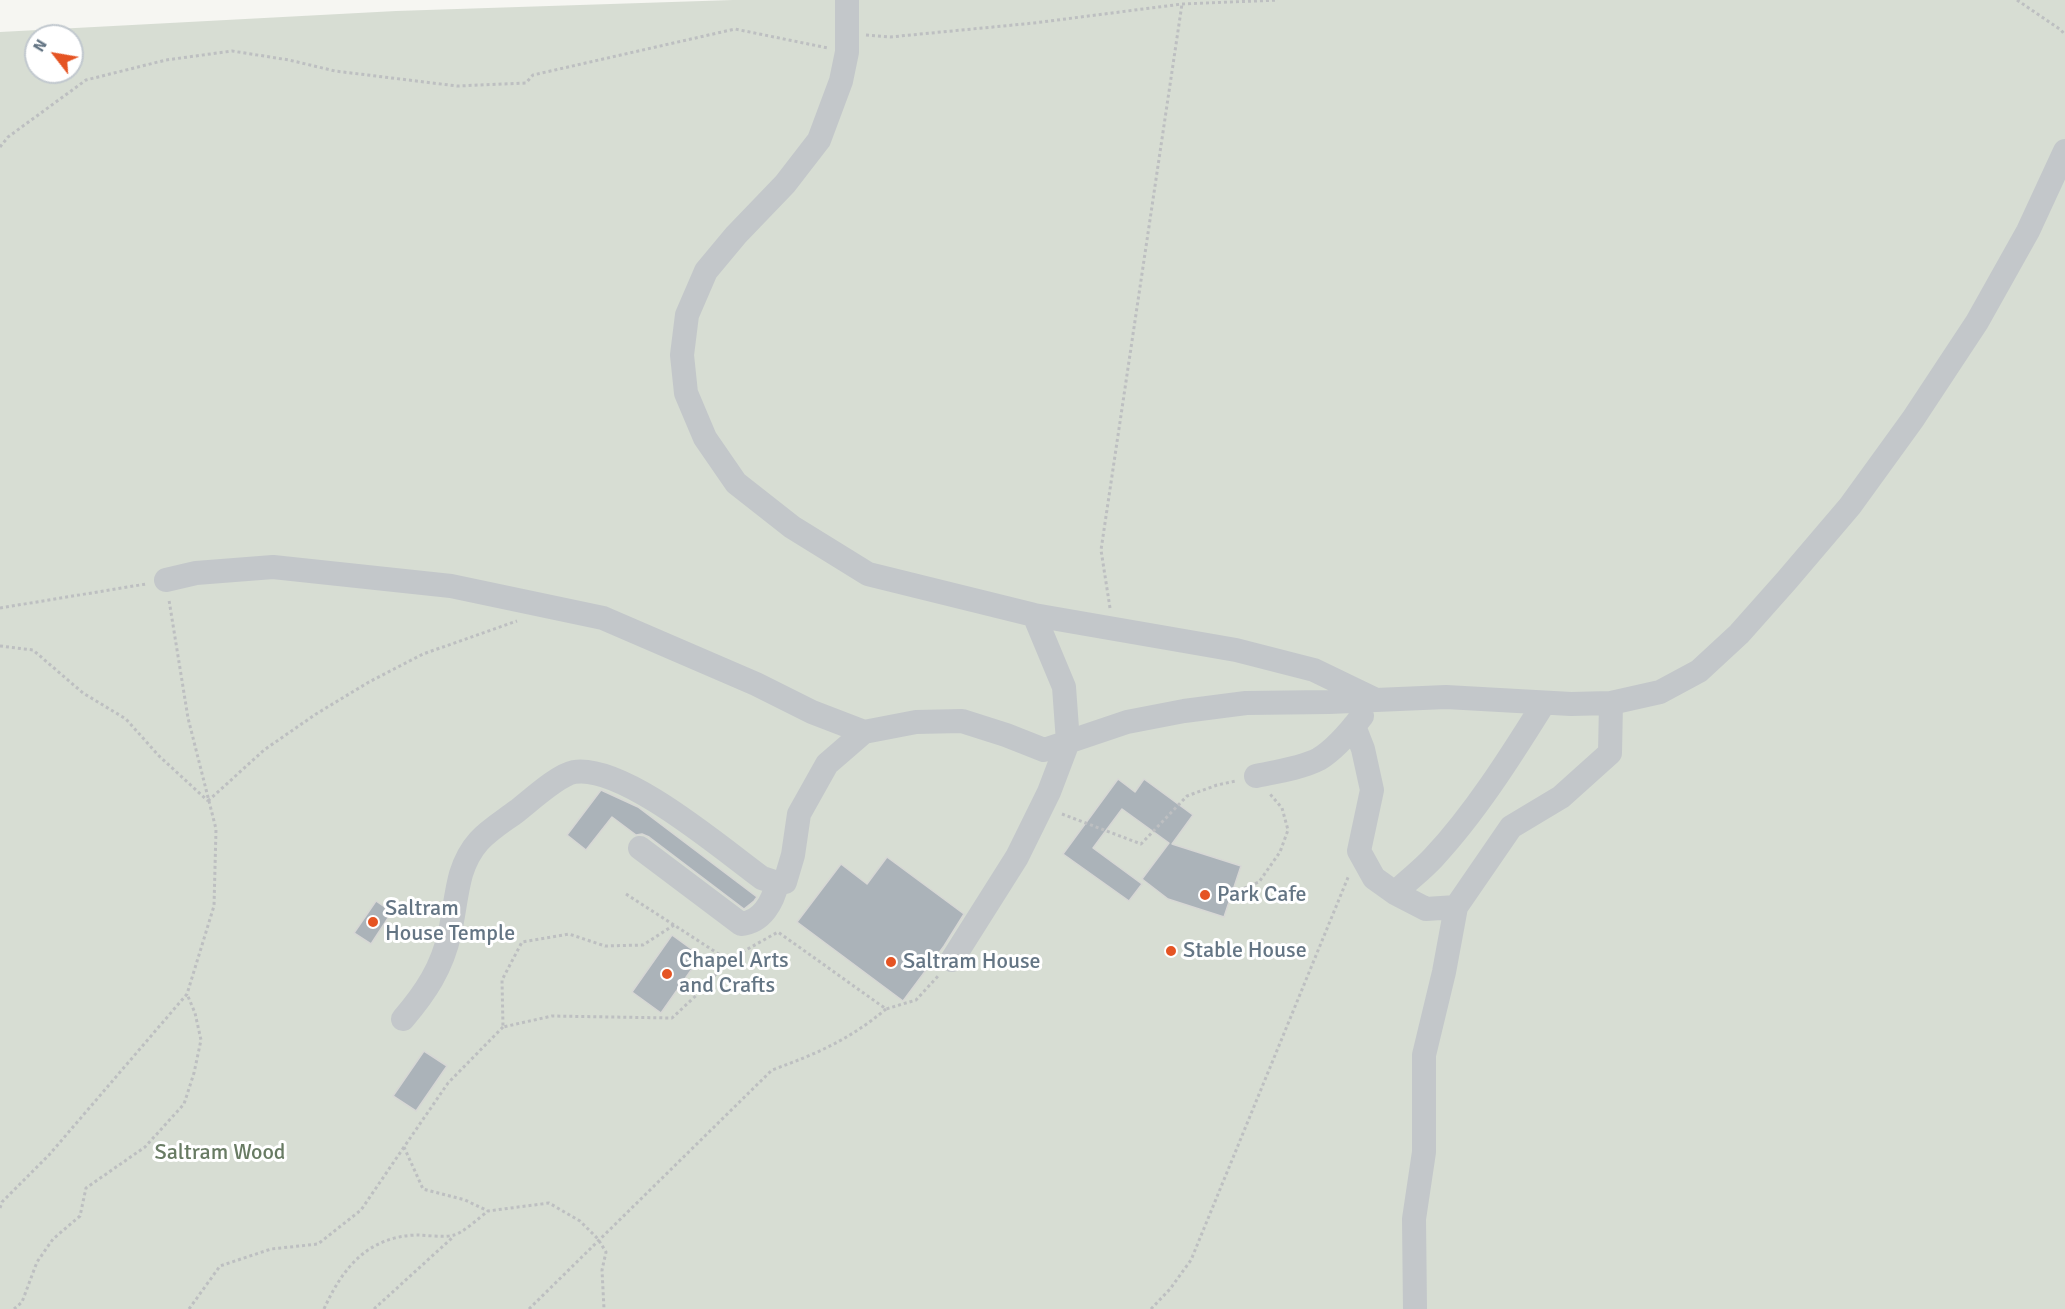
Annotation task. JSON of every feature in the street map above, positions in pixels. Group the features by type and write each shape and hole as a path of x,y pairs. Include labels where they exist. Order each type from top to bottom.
{"lane":[{"path":"847,9 847,52 841,81 819,140 785,184 736,235 706,272 687,315 681,355 686,393 705,438 736,483 792,527 868,574 1034,615 1236,650 1314,670 1374,699"},
{"path":"403,1019 426,992 438,970 449,935 461,874 478,839 554,782 573,772 615,779 645,794 762,878 777,884 785,882 793,855 800,814 827,765 864,732 916,722 962,721 1044,750 1127,722 1184,711 1246,703 1446,697 1544,703 1611,703 1660,692 1699,671 1739,634 1850,506 1913,419 1977,322 2028,231 2065,151"},
{"path":"166,580 196,573 273,567 451,586 549,609 603,618 756,684 812,712 864,732"},
{"path":"952,960 1017,857 1042,806 1068,742 1064,687 1034,615"},
{"path":"1256,776 1284,771 1319,759 1354,726 1374,699"},
{"path":"1395,893 1432,858 1476,804 1511,756 1544,703"},
{"path":"1415,1309 1414,1219 1424,1152 1424,1055 1444,972 1456,907 1511,827 1561,797 1610,753 1611,703"},
{"path":"1354,726 1364,749 1372,790 1359,851 1374,878 1395,893 1426,909 1456,907"},
{"path":"640,848 741,924 749,924 757,919 769,906 775,895 777,884"}],"path":[{"path":"847,9 863,34 890,36 1034,23 1182,4 1278,0"},
{"path":"2017,0 2065,35"},
{"path":"1114,628 1101,550 1182,4"},
{"path":"0,147 8,137 87,80 166,60 232,51 289,60 335,71 457,86 526,83 533,75 735,29 847,52"},
{"path":"0,608 166,580 188,718 216,829 214,906 187,994 49,1155 2,1202 0,1208"},
{"path":"208,801 264,750 316,714 369,682 423,654 517,621"},
{"path":"0,646 33,650 83,693 126,719 158,755 208,801"},
{"path":"1042,806 1141,844 1187,796 1217,785 1256,776 1282,808 1288,830 1280,852 1259,882 1233,892"},
{"path":"1151,1309 1170,1289 1191,1260 1359,851"},
{"path":"626,894 728,960"},
{"path":"503,1027 502,980 522,942 569,934 605,946 643,945 675,925"},
{"path":"189,1309 220,1266 271,1249 318,1244 361,1210 448,1083 503,1027 552,1016 672,1018 702,990 728,960 778,932 886,1009"},
{"path":"530,1309 598,1239 772,1070 817,1053 862,1029 886,1009 916,1000 952,960"},
{"path":"14,1309 22,1302 37,1262 54,1239 80,1216 86,1188 145,1147 184,1104 201,1040 195,1013 187,994"},
{"path":"404,1147 423,1189 465,1200 488,1211"},
{"path":"374,1309 454,1235 488,1211 549,1203 580,1221 598,1239 606,1252 602,1270 604,1309"},
{"path":"324,1309 341,1277 366,1250 397,1236 454,1235"}],"green space":[{"name":"Saltram Wood","path":"733,0 2065,0 2065,1309 0,1309 0,32 24,31 24,84 84,84 84,28 396,11"}],"building":[{"path":"1118,779 1135,792 1144,779 1193,815 1172,844 1241,866 1224,917 1168,899 1142,879 1169,843 1122,809 1093,848 1142,884 1129,901 1063,854"},
{"path":"601,790 638,807 757,897 744,909 649,837 642,834 636,835 612,817 586,850 567,835"},
{"name":"Saltram House","path":"887,857 964,914 944,946 903,1001 797,922 841,864 867,884"},
{"name":"Saltram House Temple","path":"376,901 392,912 371,944 354,933"},
{"name":"Chapel Arts and Crafts","path":"672,935 701,956 661,1013 632,992"},
{"path":"424,1051 447,1066 416,1111 393,1096"}],"place":[{"name":"Park Cafe","path":"1205,895"},
{"name":"Saltram House Temple","path":"373,922"},
{"name":"Stable House","path":"1171,951"},
{"name":"Saltram House","path":"891,962"},
{"name":"Chapel Arts and Crafts","path":"667,974"}]}
